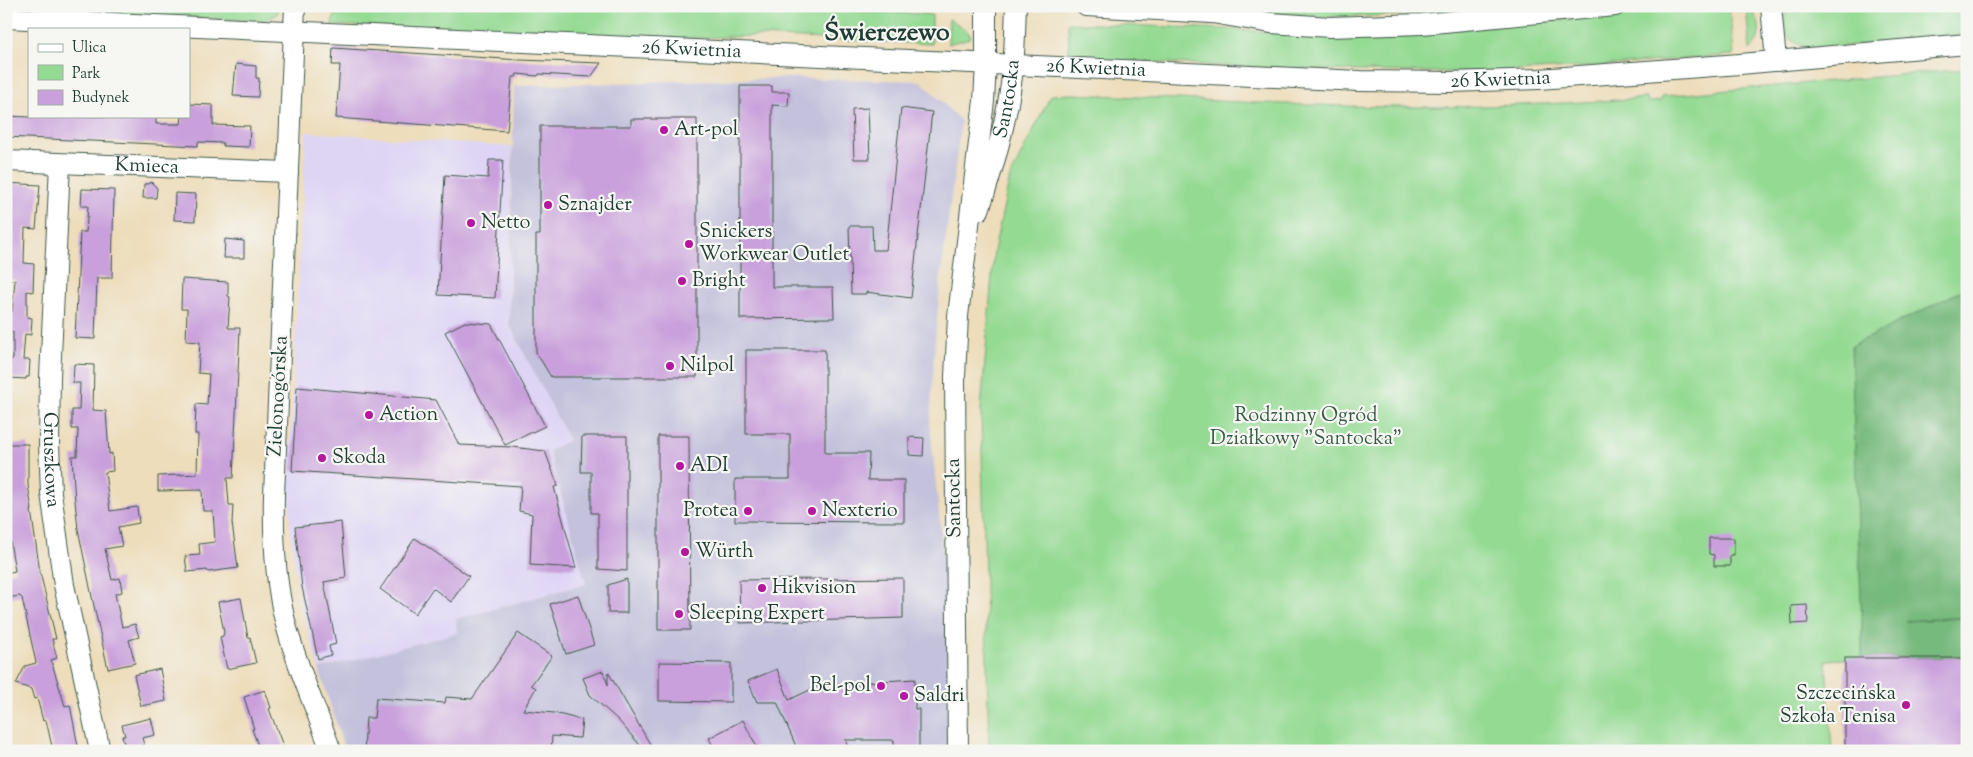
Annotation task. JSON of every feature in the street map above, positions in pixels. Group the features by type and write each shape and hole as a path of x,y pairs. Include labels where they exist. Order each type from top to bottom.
{"street":[{"path":"295,6 295,32"},
{"path":"969,6 993,6"},
{"name":"Santocka","path":"958,751 954,384 958,316 984,101 986,6"},
{"name":"Santocka","path":"968,245 997,155 1008,104 1013,65 1016,6"},
{"path":"1086,6 1212,13 1283,24 1365,27 1615,6"},
{"path":"1770,6 1776,61"},
{"name":"26 Kwietnia","path":"6,18 1313,80 1451,82 1539,79 1967,44"},
{"name":"Zielonogórska","path":"295,32 274,496 275,553 282,603 290,638 331,751"},
{"name":"Kmieca","path":"6,161 288,172"},
{"name":"Gruszkowa","path":"60,164 49,386 51,493 64,585 100,751"}],"shaded area":[{"path":"789,78 921,81 961,121 942,267 930,424 950,624 953,751 345,751 319,669 457,633 456,619 586,584 549,451 569,440 509,324 514,86"},
{"path":"306,132 512,147 509,324 569,440 549,451 586,584 456,619 458,633 319,669 300,602 290,528 289,471"}],"green space":[{"path":"6,6 280,6 276,15 264,21 6,10"},
{"path":"339,6 753,6 921,14 932,15 932,44 757,36 663,39 331,25"},
{"path":"1262,6 1512,6 1418,15 1327,17 1269,13"},
{"path":"1709,6 1729,6 1734,55 1496,72 1315,70 1069,58 1068,23 1282,33 1435,31"},
{"path":"1789,6 1967,6 1967,35 1822,48 1807,47 1796,43 1787,35 1784,18"},
{"path":"1746,7 1755,16 1759,27 1758,39 1750,50"},
{"path":"949,19 971,35 970,38 948,44"},
{"name":"Rodzinny Ogród Działkowy \"Santocka\"","path":"1967,69 1967,288 1851,346 1862,658 1826,660 1832,751 989,751 981,410 994,251 1010,177 1051,95 1073,94 1301,105 1393,107 1517,105 1646,98 1648,102 1661,101 1662,96"},
{"path":"1967,288 1967,617 1905,621 1967,618 1967,657 1862,658 1851,346"}],"building":[{"path":"333,48 520,60 601,63 591,77 517,74 516,77 512,77 507,131 336,118 340,65 332,65"},
{"path":"236,64 256,66 256,78 259,78 258,97 233,96"},
{"path":"740,86 772,86 772,92 789,92 788,106 772,105 772,287 833,287 834,318 740,319"},
{"path":"190,104 213,105 213,125 250,126 249,147 223,146 223,143 198,142 198,146 6,137 6,116 28,118 156,118 156,124 181,124 182,118 190,118"},
{"path":"868,108 870,159 854,159 852,109"},
{"path":"901,108 932,112 911,298 866,292 866,294 851,294 849,226 872,226 873,250 886,250"},
{"path":"631,119 697,119 697,377 551,377 536,352 536,235 540,235 540,126 631,126"},
{"name":"Netto","path":"489,160 503,160 495,298 438,295 445,175 488,178"},
{"path":"151,182 157,188 156,198 143,198 144,184"},
{"path":"6,183 40,185 36,229 25,228 24,263 34,264 33,292 27,291 27,317 32,318 31,335 25,334 23,360 30,360 29,377 26,377 26,379 10,378 10,359 13,359 13,332 6,332 6,312 12,312 15,280 6,280"},
{"path":"82,189 114,190 112,278 97,278 95,339 75,338 80,232 86,232 88,206 81,206"},
{"path":"175,193 196,194 195,221 174,220"},
{"path":"225,239 244,241 244,258 224,258"},
{"path":"182,279 228,282 228,296 230,297 228,328 240,328 233,478 227,478 229,505 233,505 232,523 238,568 208,572 207,570 187,572 185,556 200,555 199,544 215,542 213,511 203,511 202,490 158,491 158,476 197,474 198,434 195,434 196,404 207,405 209,374 198,373 200,342 186,341 187,309 181,309"},
{"path":"465,322 491,324 545,426 505,445 445,332"},
{"path":"746,350 825,350 825,453 869,453 868,480 904,480 904,522 735,521 735,479 790,479 790,434 746,434"},
{"path":"74,364 94,365 93,410 106,411 109,454 112,453 113,471 105,472 110,511 137,507 139,523 118,527 122,546 105,549 112,580 120,578 122,592 115,594 122,627 135,624 139,637 129,640 135,663 108,669 78,529 72,456 77,456 78,429 72,429 72,410 79,410 80,383 73,383"},
{"path":"297,387 436,400 459,445 512,447 545,451 558,486 554,487 576,568 530,565 532,514 519,511 521,486 292,471"},
{"path":"582,436 627,436 627,571 598,569 598,513 591,513 591,472 581,472"},
{"path":"658,436 689,436 690,630 658,630"},
{"path":"909,437 924,438 923,456 909,455"},
{"path":"6,444 28,444 28,485 31,510 40,572 56,639 52,639 57,658 51,660 65,706 70,705 79,751 53,751 46,720 43,721 37,698 34,699 31,689 16,684 25,666 36,663 22,598 20,596 6,598 6,573 15,571 6,517"},
{"path":"341,522 346,578 324,582 336,644 329,646 331,655 318,659 302,587 295,527"},
{"path":"415,538 469,576 451,602 433,588 415,614 380,589"},
{"path":"1709,538 1734,538 1734,555 1730,555 1730,566 1714,566 1714,555 1709,554"},
{"path":"903,578 903,618 740,623 739,580"},
{"path":"627,579 627,613 608,613 608,585"},
{"path":"578,595 594,645 566,654 550,604"},
{"path":"241,598 248,638 250,637 256,663 227,669 220,637 223,636 224,632 218,602"},
{"path":"1807,605 1808,623 1792,624 1791,606"},
{"path":"518,633 552,656 531,685 536,688 523,710 554,713 582,720 580,738 552,736 551,751 447,751 394,746 394,751 364,751 366,718 374,718 376,698 445,703 446,697 472,699"},
{"name":"Szczecińska Szkoła Tenisa","path":"1845,658 1967,658 1967,751 1845,751"},
{"path":"659,662 731,663 731,702 659,701"},
{"path":"160,669 166,701 141,706 134,675"},
{"path":"777,669 789,700 820,685 915,679 915,709 919,709 919,751 894,751 894,740 845,740 850,751 798,751 777,702 757,702 748,681"},
{"path":"603,671 608,685 608,672 654,751 645,751 618,720 590,695 583,678"},
{"path":"265,690 271,708 269,709 285,751 260,751 252,729 254,729 244,697"},
{"path":"151,718 155,735 142,738 146,751 126,751 122,736 125,736 122,725"},
{"path":"743,720 759,751 715,751 709,738"}],"place":[{"name":"Art-pol","path":"664,130"},
{"name":"Sznajder","path":"548,205"},
{"name":"Netto","path":"471,223"},
{"name":"Snickers Workwear Outlet","path":"689,244"},
{"name":"Bright","path":"682,281"},
{"name":"Nilpol","path":"670,366"},
{"name":"Action","path":"369,415"},
{"name":"Skoda","path":"322,458"},
{"name":"ADI","path":"680,466"},
{"name":"Protea","path":"748,511"},
{"name":"Nexterio","path":"812,511"},
{"name":"Würth","path":"685,552"},
{"name":"Hikvision","path":"762,588"},
{"name":"Sleeping Expert","path":"679,614"},
{"name":"Bel-pol","path":"881,686"},
{"name":"Saldri","path":"904,696"},
{"name":"Szczecińska Szkoła Tenisa","path":"1906,705"}],"district":[{"name":"Świerczewo","path":"887,34"}]}
